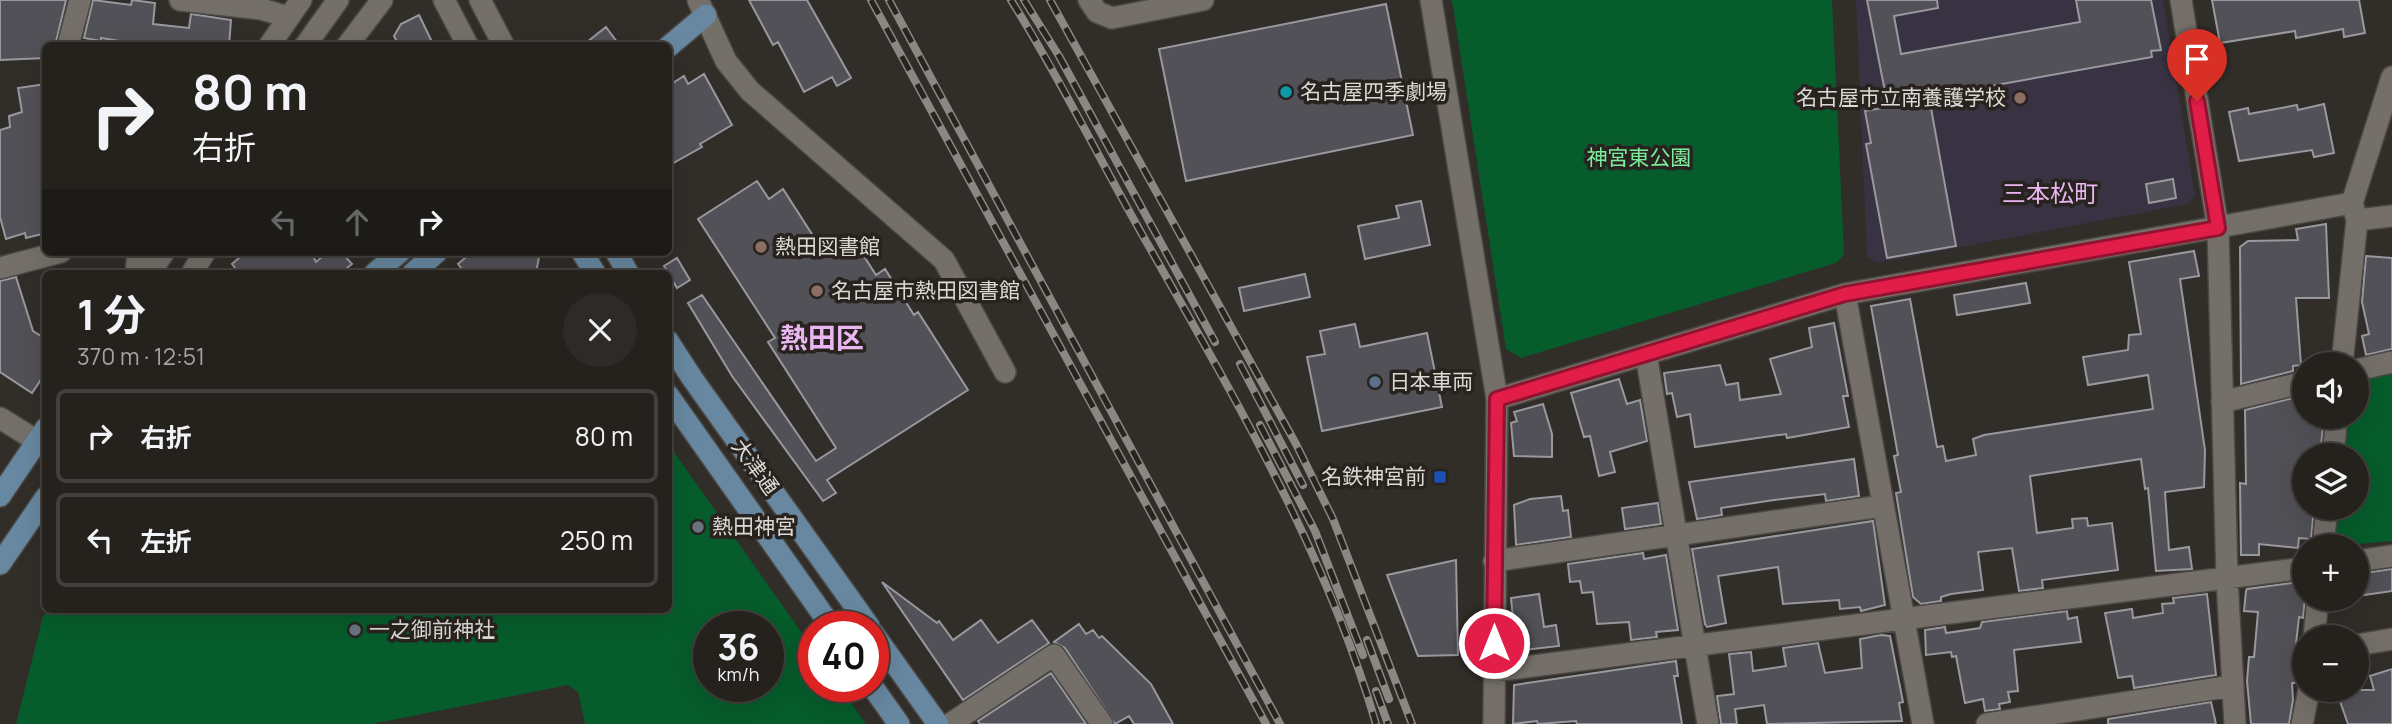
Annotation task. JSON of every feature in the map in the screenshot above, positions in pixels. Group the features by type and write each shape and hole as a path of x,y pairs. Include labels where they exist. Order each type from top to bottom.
{"main road":[{"path":"672,42 702,8"},
{"path":"379,270 395,256"},
{"path":"417,270 433,256"},
{"name":"大津通","path":"672,347 858,611"},
{"name":"大津通","path":"672,401 820,611"},
{"path":"0,496 41,435"},
{"path":"0,564 42,503"},
{"path":"889,655 938,724"},
{"path":"883,702 899,724"}],"street":[{"path":"69,42 80,0"},
{"path":"180,0 261,9 294,8"},
{"path":"307,42 338,0"},
{"path":"350,42 382,0"},
{"path":"444,0 466,42"},
{"path":"481,0 502,42"},
{"path":"1089,0 1097,12 1112,18 1203,0"},
{"path":"1431,0 1497,399 1493,561 1494,724"},
{"path":"2181,0 2218,228 2227,579 2235,724"},
{"path":"272,42 294,8"},
{"path":"702,8 726,61 750,91 944,260 1005,372"},
{"path":"2343,352 2355,211 2392,77"},
{"path":"1497,399 1845,294 2218,228 2355,211 2392,216"},
{"path":"0,268 46,256"},
{"path":"1845,294 1923,724"},
{"path":"1646,354 1708,724"},
{"path":"2369,367 2392,362"},
{"path":"2222,402 2292,385"},
{"path":"0,418 41,435"},
{"path":"1493,561 1882,506"},
{"path":"2369,559 2392,556"},
{"path":"1494,671 2292,570"},
{"path":"2369,643 2392,639"},
{"path":"950,724 1054,655 1102,724"},
{"path":"1987,724 2232,686"},
{"path":"2302,724 2307,702"}],"shaded area":[{"name":"名古屋市立南養護学校","path":"1856,0 2163,0 2195,195 2188,204 1877,263 1867,257"}],"green space":[{"name":"神宮東公園","path":"1452,0 1832,0 1844,254 1836,263 1521,358 1506,349"},
{"path":"2392,371 2392,541 2369,543 2369,534 2333,534 2335,520 2369,520 2369,443 2343,443 2345,429 2369,429 2369,377"},
{"name":"熱田神宮","path":"672,449 798,627 798,702 850,702 866,724 585,724 578,692 568,685 372,724 16,724 43,616 46,613 672,613"}],"building":[{"path":"0,0 66,0 56,42 42,42 42,58 0,60"},
{"path":"93,0 131,5 132,0 155,3 153,24 189,28 191,14 231,20 229,42 126,42 84,38"},
{"path":"749,0 807,0 851,78 837,86 832,77 804,92 778,42 773,45"},
{"path":"1867,0 1937,0 1938,8 1894,16 1901,54 2080,22 2076,0 2151,0 2161,50 2151,51 2152,57 1929,97 1956,246 1887,258 1866,144 1871,143 1865,111 1888,107"},
{"path":"2212,0 2359,0 2365,33 2344,37 2343,29 2296,38 2295,31 2220,43"},
{"name":"名古屋四季劇場","path":"1386,4 1413,135 1186,181 1159,49"},
{"path":"419,15 432,42 397,42 394,36 401,24"},
{"path":"606,27 617,42 587,42"},
{"path":"704,74 732,125 700,144 702,147 672,164 672,84 684,76 688,84"},
{"path":"42,85 42,234 26,238 25,233 6,239 0,217 0,130 10,127 9,116 22,112 18,88"},
{"path":"2324,104 2334,153 2314,157 2312,150 2239,161 2229,112 2248,108 2249,114 2297,105 2298,110"},
{"path":"2173,179 2176,198 2149,203 2146,184"},
{"path":"757,181 769,199 783,189 826,256 853,239 876,275 885,269 914,315 918,312 968,390 827,480 836,493 823,501 732,376 688,303 702,295 816,461 836,448 768,342 775,338 698,219"},
{"path":"1421,201 1430,245 1365,259 1358,226 1399,218 1396,206"},
{"path":"2326,224 2329,298 2296,298 2300,352 2292,352 2292,371 2241,384 2240,247 2248,241 2298,240 2296,229"},
{"path":"2194,251 2199,276 2180,279 2205,450 2204,487 2165,492 2169,550 2189,547 2192,569 2156,571 2148,488 2145,489 2141,459 2030,476 2037,533 2073,528 2072,519 2087,518 2088,526 2112,523 2118,570 2042,580 2043,588 2019,591 2012,548 1978,552 1983,590 1951,594 1941,597 1941,601 1921,604 1913,597 1896,493 1901,492 1894,456 1898,455 1871,306 1910,299 1937,447 1943,446 1946,461 1976,455 1973,439 1984,435 2153,409 2148,375 2088,385 2083,357 2128,350 2129,335 2141,334 2129,262"},
{"path":"241,256 313,256 316,262 323,256 345,256 352,264 345,270 237,270 232,264"},
{"path":"467,256 539,256 537,270 463,270 458,264"},
{"path":"2366,256 2392,258 2392,349 2369,354 2365,352 2362,336 2369,334 2362,302"},
{"path":"677,258 690,280 677,288 672,280 672,270 666,270 664,266"},
{"path":"1305,274 1310,297 1244,311 1239,288"},
{"path":"16,277 33,331 42,337 42,378 32,393 0,372 0,281"},
{"path":"2026,283 2030,303 1957,315 1954,295"},
{"path":"1834,323 1848,396 1843,396 1849,427 1787,438 1786,434 1695,447 1690,414 1677,417 1672,393 1667,394 1664,373 1720,365 1726,385 1738,383 1740,400 1781,394 1770,359 1812,347 1809,328"},
{"name":"日本車両","path":"1355,324 1360,347 1427,333 1442,407 1322,431 1307,357 1325,354 1320,331"},
{"path":"1619,379 1627,404 1640,400 1647,441 1610,452 1615,472 1599,476 1590,436 1584,437 1571,393"},
{"path":"2292,398 2292,429 2323,429 2321,443 2292,443 2292,520 2313,520 2311,534 2292,534 2292,547 2259,544 2259,555 2241,555 2240,483 2246,484 2245,410"},
{"path":"1543,404 1552,434 1552,457 1514,456 1511,423 1517,421 1514,412"},
{"path":"1854,459 1859,496 1826,501 1825,494 1774,500 1721,508 1722,515 1697,519 1689,482"},
{"path":"1561,496 1563,511 1568,510 1571,537 1516,545 1514,505 1530,499"},
{"path":"1658,503 1661,524 1625,529 1622,508"},
{"path":"1873,521 1885,605 1861,611 1860,607 1840,609 1839,600 1783,604 1778,567 1718,576 1726,623 1707,627 1705,624 1692,549"},
{"path":"1643,553 1644,559 1666,555 1678,630 1656,632 1657,637 1631,640 1629,622 1597,624 1593,592 1582,593 1580,581 1570,582 1568,564"},
{"path":"1456,560 1458,655 1418,656 1387,575"},
{"path":"2392,569 2392,591 2369,594 2369,572"},
{"path":"882,582 937,623 939,621 953,640 981,620 998,643 1032,620 1049,643 963,700"},
{"path":"2292,583 2292,611 2304,611 2303,618 2299,617 2298,625 2292,625 2293,702 2289,724 2251,724 2247,681 2249,657 2254,657 2258,612 2244,611 2247,589"},
{"path":"1539,594 1544,627 1556,625 1559,646 1516,651 1511,598"},
{"path":"2207,594 2216,675 2134,688 2132,676 2118,678 2105,613 2132,609 2133,618 2163,613 2162,604 2174,603 2173,598"},
{"path":"2067,611 2068,619 2077,617 2081,642 2014,650 2018,691 2008,692 2010,702 1999,704 2000,709 1985,711 1983,699 1965,703 1956,656 1952,657 1951,652 1926,655 1925,630 1945,627 1946,633 1980,628 1982,622"},
{"path":"1079,624 1086,634 1093,630 1099,638 1102,636 1151,684 1173,724 1134,724 1129,716 1115,724 1065,648 1054,642"},
{"path":"1890,636 1903,702 1899,703 1902,721 1767,724 1764,705 1735,709 1737,724 1721,724 1717,696 1734,694 1729,654 1751,652 1753,671 1786,666 1783,648 1818,643 1825,673 1862,668 1860,639"},
{"path":"1676,661 1678,676 1674,676 1682,724 1577,724 1576,721 1538,724 1537,721 1513,724 1514,685"},
{"path":"2392,669 2392,724 2348,724 2340,702 2369,702 2369,690 2374,690 2370,676"},
{"path":"1051,673 1086,724 980,724 978,721"},
{"path":"2211,702 2216,724 2108,724 2108,719"}],"railway":[{"path":"871,0 1266,724"},
{"path":"889,0 1280,724"},
{"path":"1011,0 1216,364 1277,481 1332,600 1356,661 1376,724"},
{"path":"1024,0 1059,56 1215,342"},
{"path":"1050,0 1296,444 1333,519 1412,724"},
{"path":"1240,364 1303,485"},
{"path":"1260,425 1315,531 1363,655"},
{"path":"1367,640 1389,699"},
{"path":"1376,691 1388,724"}],"place":[{"name":"名古屋四季劇場","path":"1286,92"},
{"name":"名古屋市立南養護学校","path":"2020,98"},
{"name":"熱田図書館","path":"761,247"},
{"name":"名古屋市熱田図書館","path":"817,291"},
{"name":"日本車両","path":"1375,382"},
{"name":"名鉄神宮前","path":"1440,477"},
{"name":"熱田神宮","path":"698,527"},
{"name":"一之御前神社","path":"355,630"}],"district":[{"name":"三本松町","path":"2050,194"},
{"name":"熱田区","path":"822,338"}],"route":[{"path":"1494,643 1497,399 1845,294 2218,228 2197,101"}]}
